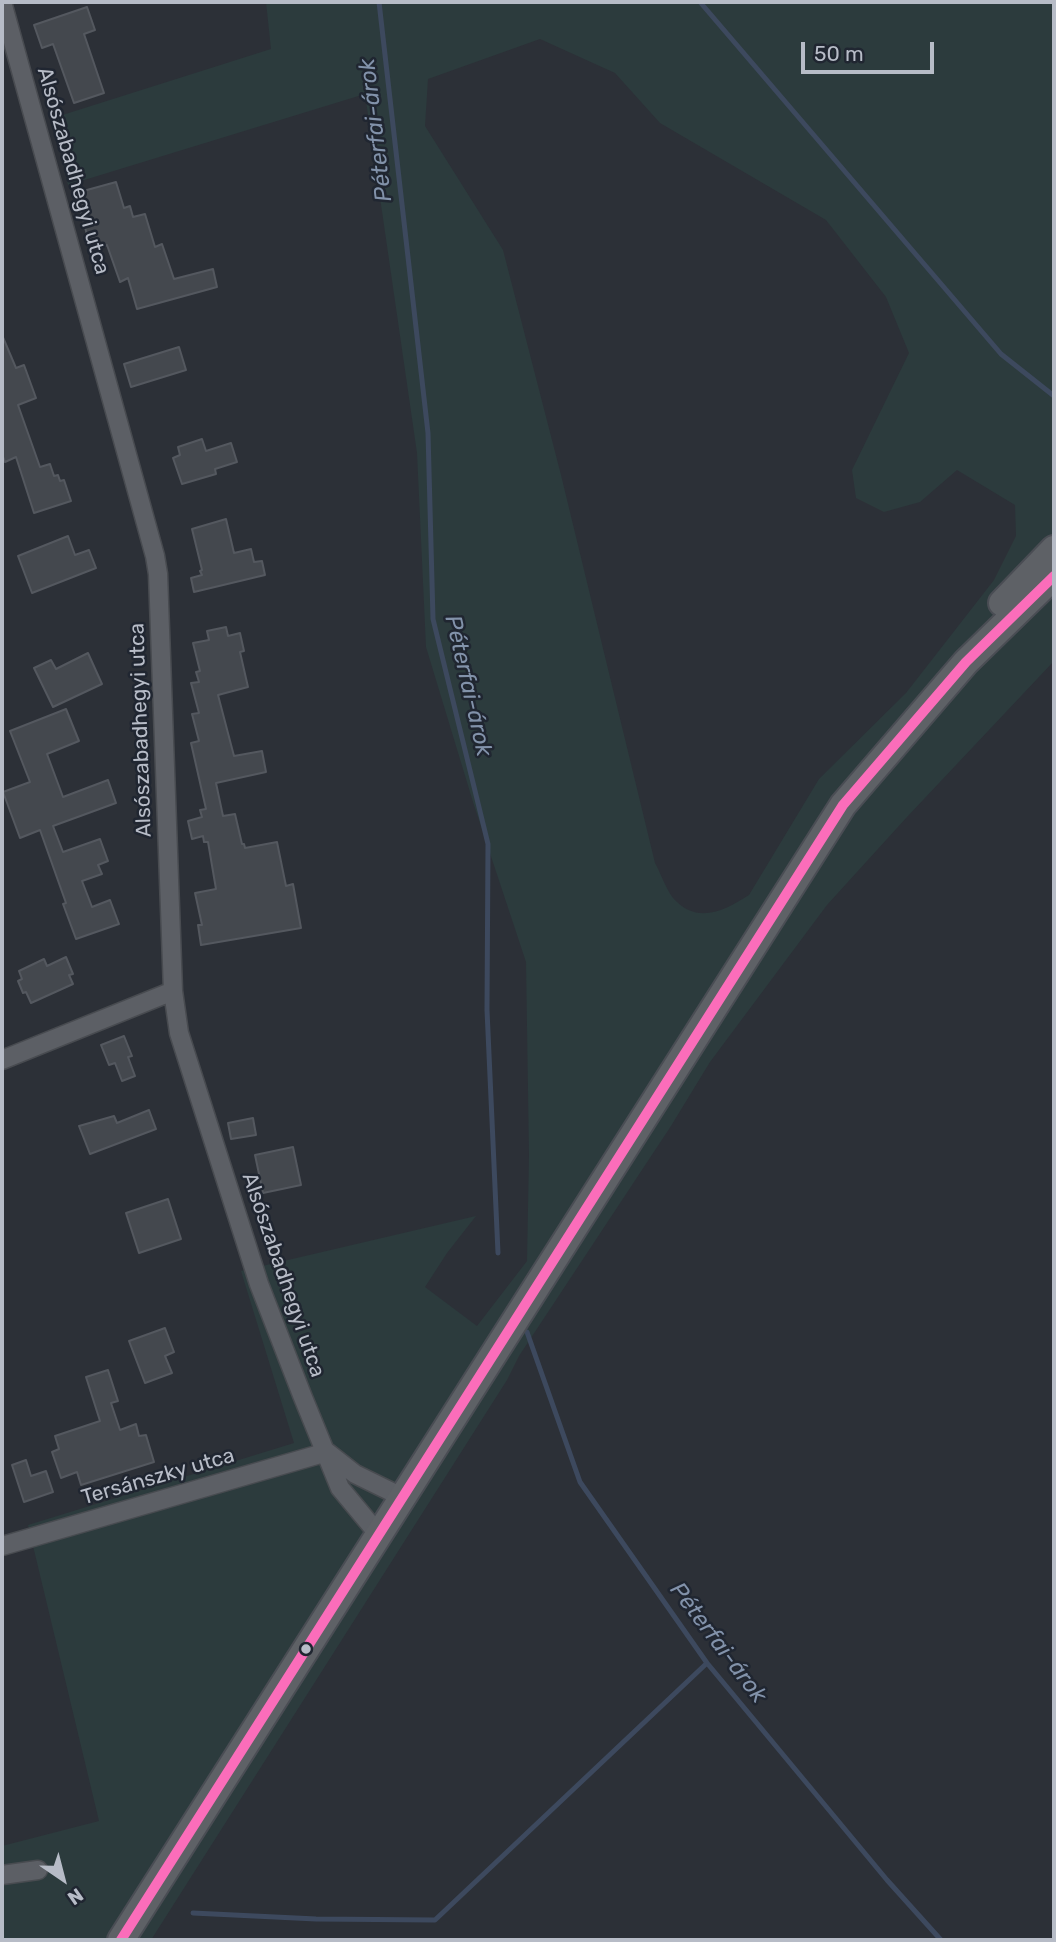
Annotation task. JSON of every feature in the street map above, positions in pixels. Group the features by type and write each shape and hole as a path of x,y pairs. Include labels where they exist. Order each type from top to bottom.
{"main road":[{"path":"966,662 1004,598 1054,549"},
{"path":"121,1940 844,805 966,662 1054,576"}],"street":[{"name":"Alsószabadhegyi utca","path":"2,2 155,556 173,991 178,1033 259,1284 302,1395 340,1488 379,1535"},
{"path":"2,1060 173,991"},
{"name":"Alsószabadhegyi utca","path":"327,1452 355,1474 402,1497"},
{"name":"Tersánszky utca","path":"2,1546 327,1452"},
{"path":"2,1875 38,1870"}],"shaded area":[{"path":"266,2 1054,2 1054,661 827,905 710,1062 671,1126 519,1356 507,1380 151,1940 2,1940 2,1846 99,1821 28,1525 294,1443 241,1271 476,1216 425,1287 477,1326 527,1261 529,1155 526,962 473,802 426,647 417,453 365,94 68,185 53,118 271,49","holes":["540,39 615,73 660,123 826,220 886,297 909,353 852,470 856,498 884,512 920,502 957,470 1015,505 1016,536 994,580 906,693 819,779 749,895 711,913 691,911 673,898 655,863 561,475 503,250 425,126 428,79"]}],"building":[{"path":"87,7 95,30 84,34 104,93 74,103 53,44 42,48 34,25"},
{"path":"116,182 124,208 130,206 133,217 145,214 155,247 162,244 174,279 213,269 217,287 137,309 128,278 120,282 107,245 91,250 76,193"},
{"path":"2,335 16,368 24,365 36,398 18,405 40,467 50,464 54,476 58,475 60,481 64,480 71,501 34,513 16,457 5,462 2,454"},
{"path":"179,347 186,370 131,387 124,364"},
{"path":"202,439 206,451 231,443 237,462 215,469 216,474 182,484 173,458 180,455 178,447"},
{"path":"226,519 234,553 251,549 254,562 262,561 265,575 194,592 191,578 202,575 202,570 192,529"},
{"path":"68,536 75,555 89,550 96,568 32,593 18,556"},
{"path":"226,627 228,636 240,633 244,651 240,652 248,687 218,695 234,756 262,751 266,772 216,783 223,816 235,814 245,848 277,842 286,886 293,884 301,928 201,945 198,925 202,925 195,893 216,889 208,842 204,842 203,836 192,839 188,821 202,817 200,810 206,809 191,743 199,741 192,714 199,713 191,683 199,682 196,672 200,671 193,643 209,640 207,631"},
{"path":"88,653 102,684 53,707 34,668 51,660 56,669"},
{"path":"66,709 79,741 47,754 63,797 108,780 116,803 53,826 63,852 100,839 108,861 98,865 102,874 82,881 92,907 110,900 119,924 76,939 40,830 20,838 3,792 30,782 10,731"},
{"path":"66,957 73,974 69,975 73,984 31,1003 18,981 22,979 19,971 44,959 47,966"},
{"path":"124,1036 132,1056 128,1057 135,1076 122,1081 115,1063 109,1065 101,1045"},
{"path":"149,1110 156,1129 90,1154 79,1126 114,1116 117,1123"},
{"path":"253,1118 256,1135 231,1139 228,1123"},
{"path":"293,1147 301,1185 263,1193 255,1155"},
{"path":"168,1199 181,1239 139,1253 126,1213"},
{"path":"165,1328 174,1352 165,1356 172,1373 145,1383 129,1341"},
{"path":"108,1370 118,1401 111,1403 120,1430 136,1424 139,1436 146,1435 154,1462 81,1485 77,1472 61,1478 52,1452 59,1449 55,1436 100,1421 86,1377"},
{"path":"26,1460 31,1476 46,1471 53,1492 24,1502 12,1465"}],"waterway":[{"name":"Péterfai-árok","path":"379,2 428,433 433,619 488,844 487,1010 498,1253"},
{"path":"700,2 1001,354 1054,396"},
{"name":"Péterfai-árok","path":"527,1332 580,1482 707,1663 887,1880 941,1940"},
{"path":"193,1913 316,1919 435,1920 707,1663"}],"transit line":[{"path":"121,1940 843,805 966,662 1054,576"}]}
